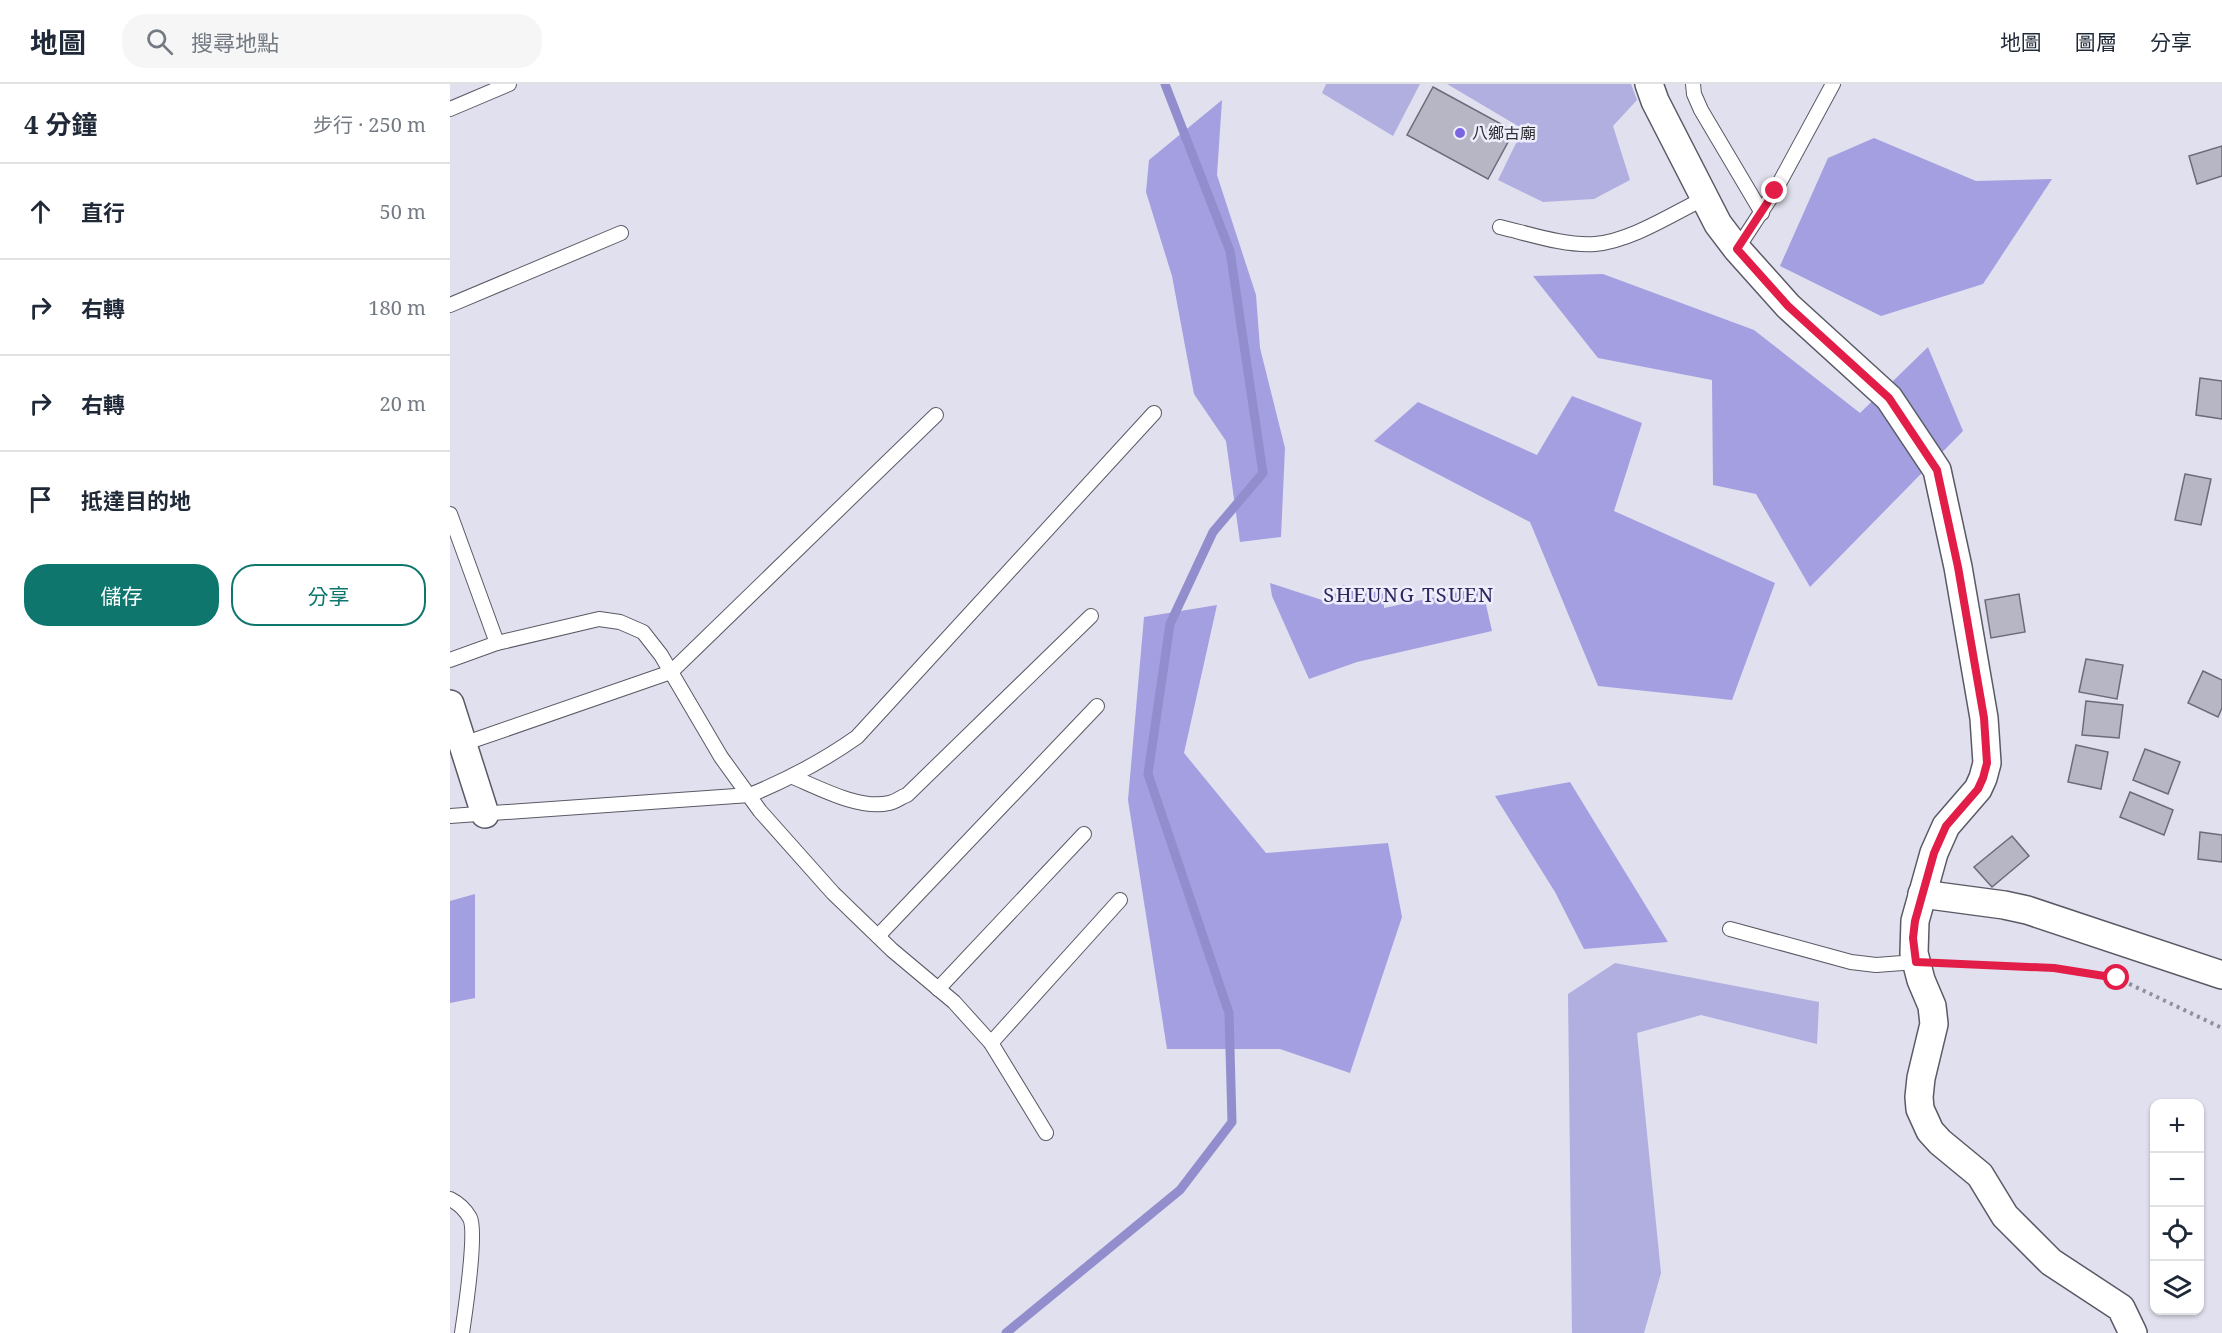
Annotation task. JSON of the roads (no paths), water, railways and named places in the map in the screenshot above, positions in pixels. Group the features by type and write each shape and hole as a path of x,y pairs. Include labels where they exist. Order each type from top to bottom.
{"street":[{"path":"1649,84 1655,101 1718,224 1788,306 1889,398 1937,470 1958,567 1984,718 1987,763 1978,789 1946,826 1934,853 1915,921 1913,938 1916,962 1934,1015 1934,1032 1921,1078 1920,1109 1930,1131 1940,1142 1980,1174 2005,1216 2051,1262 2121,1308 2133,1333"},
{"path":"450,704 485,813"},
{"path":"1922,894 2027,910 2222,975"}],"lane":[{"path":"450,109 509,84"},
{"path":"1693,84 1694,94 1701,110 1762,213"},
{"path":"1737,249 1762,213 1833,84"},
{"path":"1500,227 1576,243 1595,244 1629,235 1705,198"},
{"path":"450,305 621,233"},
{"path":"450,816 750,795 793,777 828,757 857,737 1154,413"},
{"path":"464,744 671,672 936,416"},
{"path":"450,514 497,643"},
{"path":"793,777 837,796 864,803 889,803 907,795 1091,616"},
{"path":"450,660 497,643 585,621 599,619 620,622 643,632 661,655 721,757 760,811 833,893 878,936 954,1002 992,1043 1046,1132"},
{"path":"878,936 1097,706"},
{"path":"938,989 1084,834"},
{"path":"992,1043 1120,900"},
{"path":"1730,929 1851,962 1875,965 1916,962"},
{"path":"450,1198 460,1204 471,1219 468,1287 462,1333"}],"waterway":[{"path":"1006,1333 1180,1190 1232,1122 1229,1013 1148,774 1170,624 1213,532 1263,473 1230,251 1165,84"}],"place":[{"name":"八鄉古廟","path":"1460,133"}],"district":[{"name":"SHEUNG TSUEN","path":"1409,595"}]}
